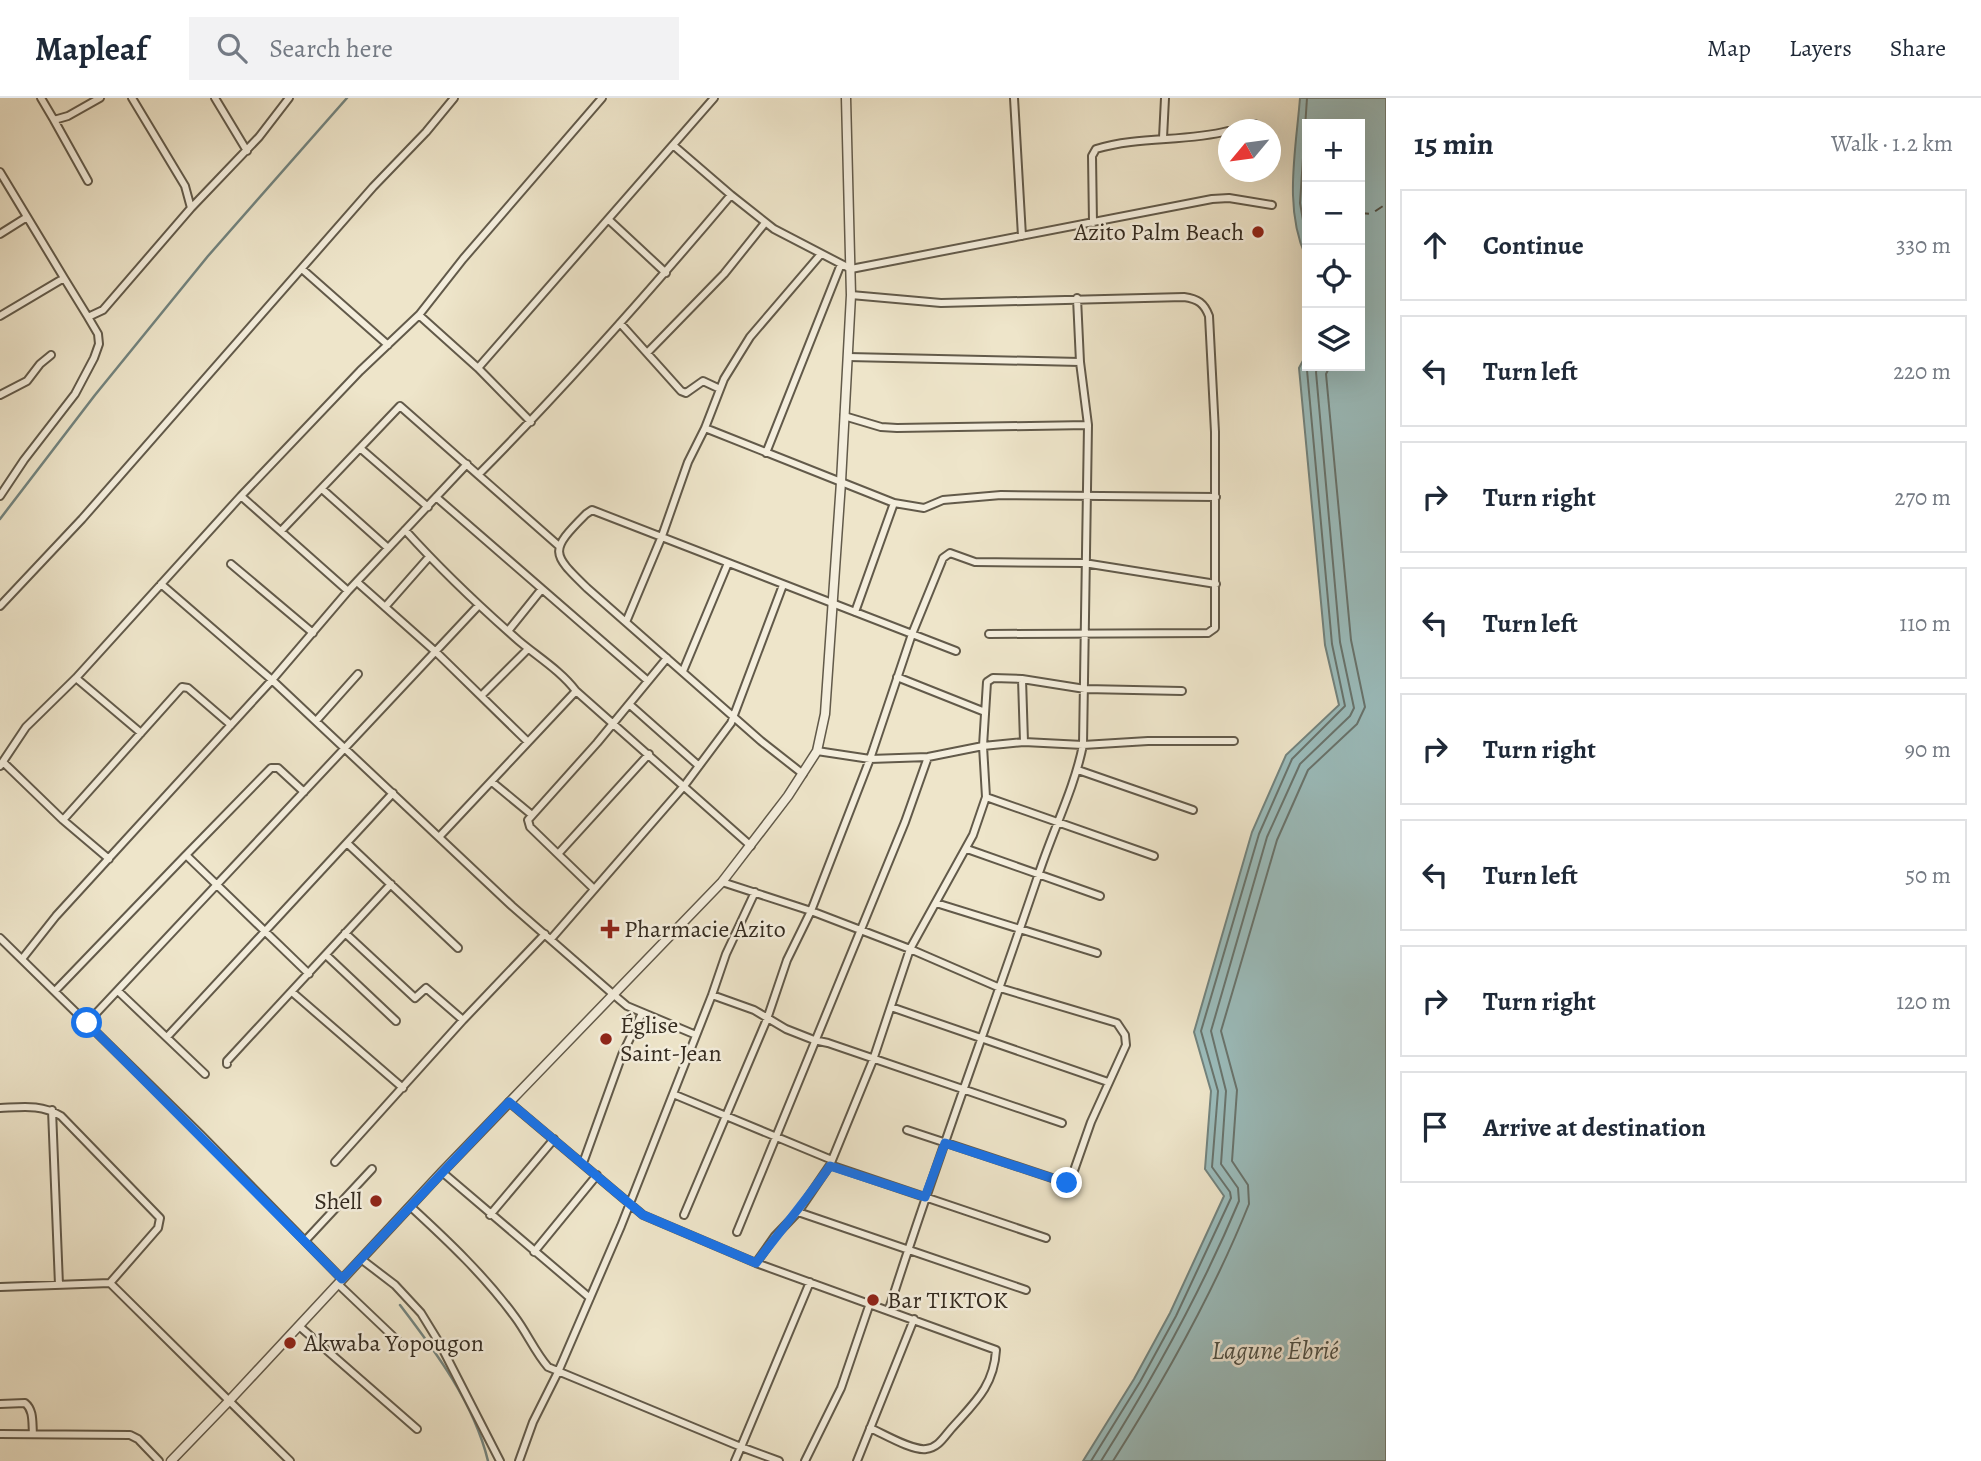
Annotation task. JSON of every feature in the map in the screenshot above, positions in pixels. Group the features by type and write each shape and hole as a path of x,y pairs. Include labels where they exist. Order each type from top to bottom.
{"street":[{"path":"41,98 88,181"},
{"path":"54,120 68,116 100,98"},
{"path":"132,98 185,186 191,208"},
{"path":"215,98 247,150"},
{"path":"88,317 103,310 191,208 247,150 289,98"},
{"path":"0,606 82,519 454,98"},
{"path":"109,859 1,764 26,727 76,678 241,496 419,315 463,259 602,98"},
{"path":"478,368 714,98"},
{"path":"171,1461 442,1172 722,882 751,846 817,751 825,714 848,357 851,269 846,98"},
{"path":"1014,98 1022,236"},
{"path":"1163,138 1165,98"},
{"path":"1093,223 1092,156 1096,149 1163,138 1197,138 1218,133"},
{"path":"673,145 765,223 851,269 1212,199 1229,198 1272,205"},
{"path":"0,172 88,317 99,344 75,394 0,496"},
{"path":"479,474 531,422 666,273 731,195"},
{"path":"0,234 27,217"},
{"path":"609,220 666,273"},
{"path":"648,352 724,274 765,223"},
{"path":"626,622 662,536 688,462 735,358 821,254"},
{"path":"766,453 841,264"},
{"path":"302,269 388,345"},
{"path":"0,316 64,278"},
{"path":"850,295 942,303 1184,297 1196,299 1205,306 1209,316 1216,497 1215,628 1208,633 989,634"},
{"path":"889,1310 925,1197 965,1091 1038,875 1078,770 1083,745 1088,425 1080,362 1077,298"},
{"path":"419,315 478,368 531,422"},
{"path":"620,323 686,393 703,381 720,389"},
{"path":"0,395 27,382 40,364 51,355"},
{"path":"848,357 1080,362"},
{"path":"281,531 400,406 559,546"},
{"path":"844,415 881,427 897,428 1088,425"},
{"path":"705,428 894,503 924,508 943,500 1001,495 1216,497"},
{"path":"360,448 428,507"},
{"path":"22,959 57,916 272,680 348,591 467,464"},
{"path":"322,489 388,548"},
{"path":"241,496 348,591"},
{"path":"436,498 648,681"},
{"path":"855,612 894,503"},
{"path":"803,774 626,622 560,561 557,553 559,546 581,519 592,510 956,650"},
{"path":"405,530 479,605 565,678 576,691 751,846"},
{"path":"684,1215 724,1115 767,1019 787,960 811,911 870,759 912,634 946,554 982,562 1084,563 1216,584"},
{"path":"385,607 429,557"},
{"path":"683,671 728,563"},
{"path":"231,564 313,633"},
{"path":"357,582 437,653 528,742"},
{"path":"161,584 272,680 512,906 627,1006 695,1035"},
{"path":"335,1162 463,1020 594,889 684,786 735,716 783,585"},
{"path":"508,631 541,590"},
{"path":"87,1023 437,653 479,605"},
{"path":"481,696 528,649"},
{"path":"594,889 530,827 528,820 667,657"},
{"path":"316,722 358,674"},
{"path":"897,677 985,712"},
{"path":"76,678 141,733"},
{"path":"1022,678 1024,742"},
{"path":"756,1263 775,1236 798,1212 831,1163 873,1060 910,949 951,872 967,849 986,797 983,746 989,679 1022,678 1085,689 1182,691"},
{"path":"63,820 182,687 188,688 230,725"},
{"path":"439,837 576,691"},
{"path":"629,704 699,766"},
{"path":"817,751 870,759 928,757 983,746 1024,742 1083,745 1148,741 1234,741"},
{"path":"558,854 649,754"},
{"path":"737,1232 905,822 928,757"},
{"path":"55,992 271,768 278,768 304,792"},
{"path":"1078,770 1193,810"},
{"path":"492,782 532,815"},
{"path":"167,1037 393,793"},
{"path":"986,797 1154,856"},
{"path":"348,844 458,948"},
{"path":"967,849 1100,896"},
{"path":"186,855 309,974"},
{"path":"722,882 811,911 910,949 1000,988 1117,1023 1125,1035 1126,1045 1108,1082 1071,1179 1067,1183 907,1130"},
{"path":"227,1063 391,884"},
{"path":"519,1461 533,1422 558,1372 630,1203 726,954 755,892"},
{"path":"936,904 1097,953"},
{"path":"345,933 415,998 426,988 463,1020"},
{"path":"0,938 305,1241 401,1344"},
{"path":"326,955 396,1021"},
{"path":"118,991 205,1074"},
{"path":"292,992 403,1088"},
{"path":"712,995 754,1010 767,1019 814,1040 1062,1123"},
{"path":"891,1007 1108,1082"},
{"path":"583,1163 622,1055 642,1013"},
{"path":"673,1094 775,1136 831,1163 1046,1238"},
{"path":"509,1102 652,1221 756,1263 996,1350 990,1377 981,1396 938,1444 930,1448 915,1448 870,1428"},
{"path":"0,1108 36,1106 61,1116 160,1218 158,1228 110,1283 0,1287"},
{"path":"51,1110 59,1285"},
{"path":"490,1215 554,1139"},
{"path":"305,1241 372,1168"},
{"path":"442,1172 590,1298"},
{"path":"534,1252 597,1175"},
{"path":"411,1206 460,1252 514,1316 538,1356 548,1367 779,1461"},
{"path":"798,1212 1026,1290"},
{"path":"361,1259 395,1286 421,1313 440,1344 500,1461"},
{"path":"735,1461 810,1282"},
{"path":"110,1283 289,1461"},
{"path":"805,1461 841,1388 870,1303"},
{"path":"857,1461 914,1319"},
{"path":"299,1326 417,1429"},
{"path":"0,1404 25,1403 29,1406 32,1410 33,1434"},
{"path":"0,1434 130,1435 138,1439 159,1461"}],"water":[{"name":"Lagune Ébrié","path":"1300,98 1386,98 1386,1461 1083,1461 1134,1379 1170,1313 1224,1196 1205,1169 1211,1091 1194,1032 1252,832 1286,755 1339,705 1325,645 1299,368 1302,362 1302,371 1365,371 1365,119 1302,119 1302,245 1293,200"}],"waterway":[{"path":"0,519 95,395 208,256 347,98"},
{"path":"400,1305 452,1379 473,1419 488,1461"}],"ferry route":[{"path":"1365,213 1371,214 1386,204"}],"place":[{"name":"Azito Palm Beach","path":"1258,232"},
{"name":"Pharmacie Azito","path":"610,929"},
{"name":"Église Saint-Jean","path":"606,1039"},
{"name":"Shell","path":"376,1201"},
{"name":"Bar TIKTOK","path":"873,1300"},
{"name":"Akwaba Yopougon","path":"290,1343"}],"route":[{"path":"87,1023 342,1279 509,1102 652,1221 756,1263 775,1236 798,1212 830,1166 925,1197 945,1143 1067,1183"}]}
